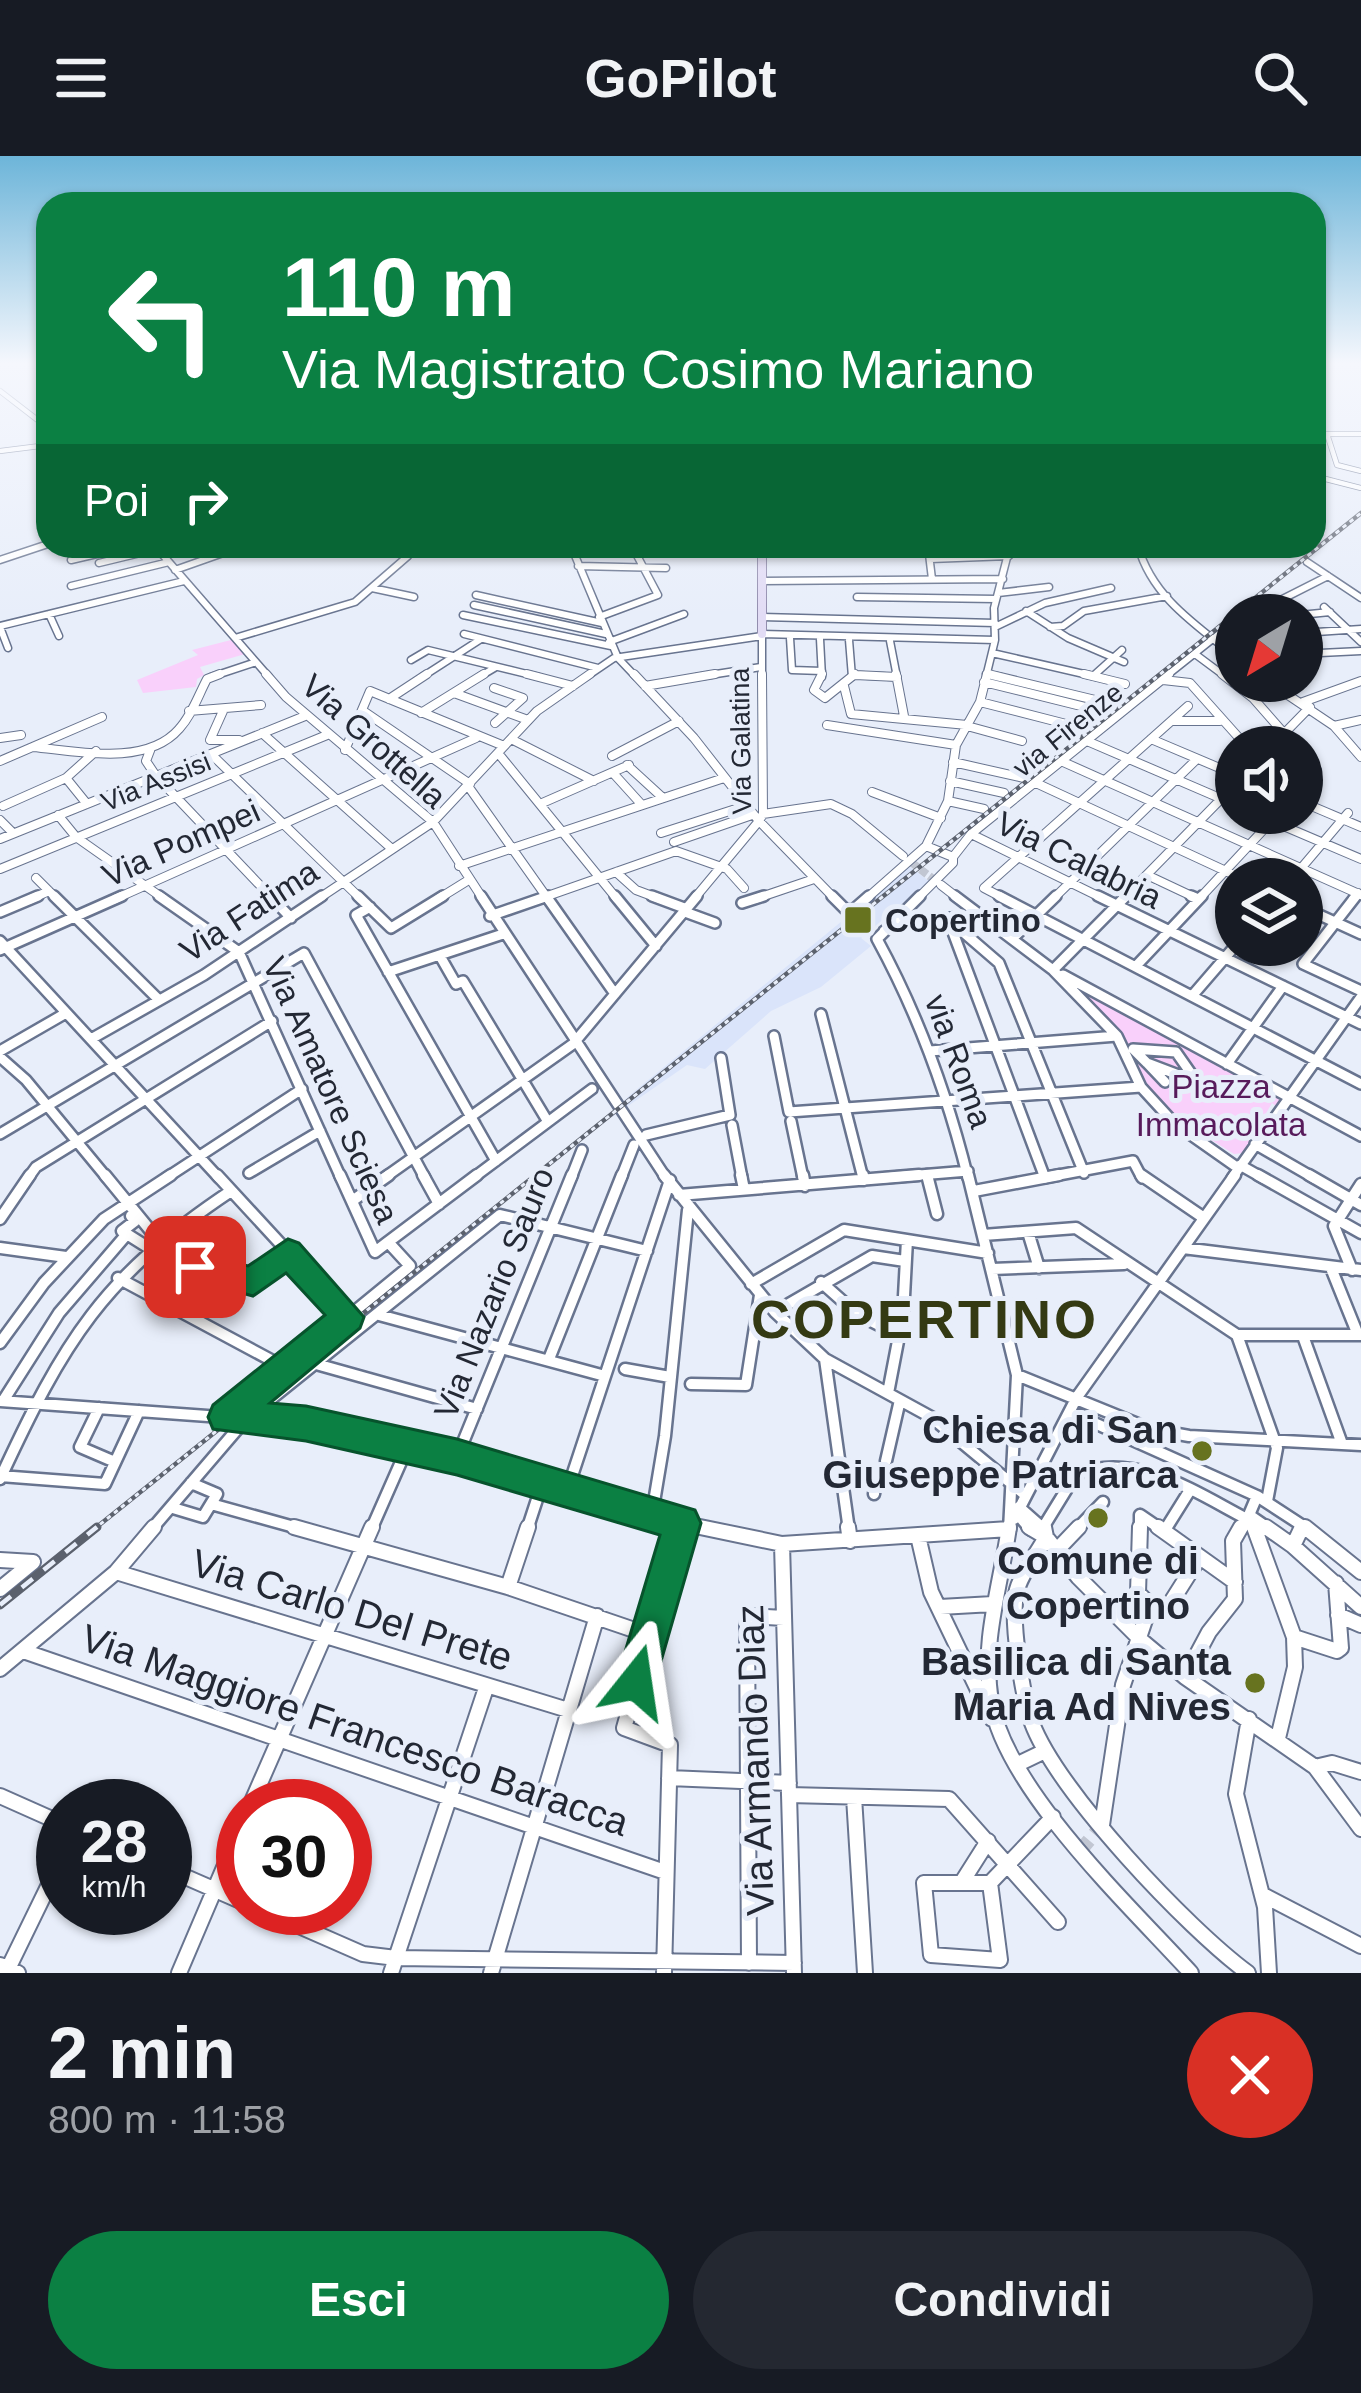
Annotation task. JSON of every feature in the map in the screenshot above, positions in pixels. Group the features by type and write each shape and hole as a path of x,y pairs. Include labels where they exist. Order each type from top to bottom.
{"main road":[{"path":"761,636 762,558"}],"street":[{"path":"0,451 36,446"},
{"path":"1331,446 1337,465 1361,471"},
{"path":"1326,479 1361,488"},
{"path":"0,560 36,548"},
{"path":"71,560 80,558"},
{"path":"99,563 118,558"},
{"name":"Via Grottella","path":"165,558 305,716 433,822 618,1109 688,1209 776,1312 825,1359 894,1396 1014,1478 1032,1531 1045,1531 1136,1635 1185,1677 1315,1767 1361,1828"},
{"path":"71,586 209,558"},
{"path":"235,638 355,602 406,558"},
{"path":"575,558 618,658 679,721 758,817"},
{"path":"476,595 600,620 658,595 637,558"},
{"path":"932,579 930,559 956,558"},
{"path":"953,856 926,846 947,801 956,745 980,702 994,646 997,596 1008,558"},
{"path":"1140,558 1167,596 1214,639"},
{"path":"1307,562 1361,598"},
{"path":"578,566 666,568"},
{"path":"762,581 826,576 1003,579"},
{"path":"1292,594 1328,576"},
{"path":"854,580 859,619"},
{"path":"8,648 0,626 184,581"},
{"path":"857,597 997,596 1049,587"},
{"path":"372,588 414,597"},
{"path":"762,617 995,625 1069,596 1111,589"},
{"path":"1050,626 1063,626 1084,611 1167,596"},
{"path":"473,605 609,641"},
{"path":"1323,610 1328,609 1361,642"},
{"path":"1026,611 1124,662"},
{"path":"49,614 59,636"},
{"path":"463,615 609,641 684,614"},
{"path":"1323,632 1361,629"},
{"path":"464,634 599,668"},
{"path":"761,636 994,646"},
{"path":"761,636 994,646 1125,684"},
{"name":"Via Fatima","path":"91,1039 239,952 433,822 528,720 599,668 618,658 761,636"},
{"name":"Via Galatina","path":"761,636 758,817 845,909 854,910 926,846"},
{"path":"790,638 792,670 823,671"},
{"path":"388,699 481,639"},
{"path":"820,639 823,671 816,694 825,698 855,675 897,676"},
{"name":"via Firenze","path":"953,856 971,834 1214,639"},
{"path":"849,640 855,675"},
{"path":"890,641 904,716"},
{"path":"923,642 925,655"},
{"path":"422,713 494,666 511,646"},
{"path":"411,660 428,650 574,686"},
{"path":"1093,676 1123,650"},
{"path":"1323,653 1361,651"},
{"path":"1195,654 1253,698 1278,726"},
{"path":"33,747 151,748 176,734 207,679 256,662"},
{"path":"645,686 761,667"},
{"path":"986,678 1116,705"},
{"path":"986,678 1101,711"},
{"path":"1163,680 1190,683 1225,726"},
{"path":"1289,726 1306,704 1361,681"},
{"path":"844,686 851,714 967,725 1022,741"},
{"path":"494,688 523,698 495,723"},
{"path":"345,750 370,691 476,738 594,781"},
{"path":"454,693 528,720"},
{"path":"980,702 1070,724"},
{"path":"1303,702 1359,752"},
{"path":"189,711 261,705"},
{"path":"1188,706 984,888 1361,1084"},
{"path":"362,710 469,785 615,994"},
{"path":"222,745 210,740 224,711"},
{"path":"0,839 211,754 222,745 305,716"},
{"path":"0,761 103,717"},
{"path":"1334,726 1361,720"},
{"path":"663,798 612,756 679,721"},
{"path":"1172,721 1220,721"},
{"path":"827,725 956,745"},
{"path":"262,734 392,849"},
{"name":"Via Assisi","path":"0,869 327,735"},
{"path":"0,738 22,736"},
{"name":"Via Pompei","path":"2,946 476,738"},
{"path":"1151,739 1215,766"},
{"path":"1087,741 1215,796"},
{"path":"504,746 540,804 656,946"},
{"path":"151,748 146,761 154,774 291,918"},
{"path":"3,806 66,778 96,751"},
{"path":"211,754 391,928 467,880"},
{"path":"1013,938 1197,759"},
{"path":"1061,761 1279,858"},
{"path":"952,762 1024,778"},
{"path":"540,804 629,766"},
{"path":"613,772 642,806"},
{"path":"66,778 85,801"},
{"path":"459,866 724,778"},
{"path":"950,781 1004,793"},
{"path":"1036,783 1215,866"},
{"path":"872,792 940,818"},
{"path":"947,801 984,809"},
{"path":"674,842 826,803 842,805 903,856"},
{"path":"661,833 745,806"},
{"path":"1053,970 1215,806"},
{"path":"1323,809 1361,826"},
{"path":"58,815 76,837 239,952"},
{"path":"1310,858 1345,816"},
{"path":"352,1201 573,1044 722,867 758,817"},
{"path":"0,820 14,833"},
{"name":"Via Calabria","path":"971,834 1215,953"},
{"path":"1237,858 1259,834"},
{"path":"1306,834 1361,859"},
{"path":"490,916 676,851 722,867 744,888"},
{"name":"via Roma","path":"953,856 942,874 877,939 914,1007 949,1099 974,1191 1017,1375 1014,1478 1020,1501"},
{"path":"616,872 636,890 715,923"},
{"path":"1148,875 1198,899"},
{"path":"996,1724 988,1671 993,1604 1020,1501 1077,1397 1361,994 1303,964 1360,892 1323,877"},
{"path":"36,878 159,1000"},
{"path":"742,902 814,879"},
{"path":"1136,966 1215,881"},
{"path":"941,885 1053,970 1117,1036 1141,1087 1174,1123 1361,1233"},
{"path":"0,912 50,891"},
{"path":"958,898 957,944 1046,1179"},
{"path":"370,907 356,915 496,1161"},
{"path":"955,917 971,908"},
{"path":"904,915 924,919 983,916"},
{"path":"1323,916 1361,934"},
{"path":"955,917 999,963 1084,1173"},
{"path":"388,972 503,934"},
{"path":"957,944 974,939"},
{"path":"2,946 348,1317"},
{"name":"Via Amatore Sciesa","path":"235,1418 284,1367 410,1266 388,1242 375,1252 239,952"},
{"path":"0,1134 304,953 439,1204"},
{"path":"440,956 456,984 463,981 548,1122"},
{"path":"1192,996 1219,966"},
{"name":"Via Calabria","path":"1242,966 1361,1024"},
{"path":"1053,970 1361,1136"},
{"path":"1226,1064 1283,986"},
{"path":"66,1012 2,1060 77,1142 154,1245"},
{"path":"821,1014 864,1180"},
{"path":"0,1219 35,1167 272,1021"},
{"path":"774,1036 805,1186"},
{"path":"930,1051 1117,1036"},
{"path":"1146,1063 1198,1082 1175,1052 1133,1049 1146,1063 1165,1082"},
{"path":"1169,1069 1166,1060 1175,1052"},
{"path":"721,1058 744,1189"},
{"path":"790,1116 949,1099 1141,1087"},
{"path":"0,1343 66,1257 124,1205 302,1089"},
{"path":"388,1242 592,1089"},
{"path":"646,1135 731,1120"},
{"path":"249,1173 320,1131"},
{"path":"1255,1144 1356,1202"},
{"path":"549,1359 634,1145"},
{"name":"Via Nazario Sauro","path":"457,1457 582,1150"},
{"path":"974,1191 1133,1161 1144,1180 1204,1218"},
{"path":"680,1195 968,1171"},
{"path":"927,1175 937,1214"},
{"path":"568,1488 670,1180"},
{"path":"1357,1270 1334,1226 1356,1202 1361,1184"},
{"path":"139,1411 105,1484 0,1477 34,1403 88,1313 154,1245 232,1191"},
{"path":"124,1205 135,1221 122,1231 154,1245"},
{"path":"652,1514 688,1209"},
{"path":"0,1669 116,1572 173,1508 235,1418 316,1364 500,1215 646,1251"},
{"path":"983,1235 1076,1228 1237,1335 1360,1335 1331,1268"},
{"path":"691,1384 746,1384 755,1289 844,1230 988,1253"},
{"path":"1028,1232 1039,1268"},
{"path":"128,1234 87,1274 46,1327 1,1401 306,1423 457,1457 741,1539 782,1544 1009,1529"},
{"path":"874,1494 894,1396 907,1240"},
{"path":"0,1248 66,1257"},
{"path":"1184,1248 1357,1270"},
{"path":"195,1267 253,1281 288,1253"},
{"path":"776,1312 872,1256 905,1261"},
{"path":"992,1269 1127,1264"},
{"path":"118,1278 284,1367"},
{"path":"821,1282 857,1315 899,1335"},
{"path":"379,1315 605,1376"},
{"path":"1185,1677 1209,1632 1235,1599 1233,1541 1262,1498 1277,1448 1237,1335"},
{"path":"1303,1336 1342,1444"},
{"path":"825,1359 850,1541"},
{"path":"316,1364 476,1409"},
{"path":"625,1369 670,1377"},
{"path":"1017,1375 1150,1429 1273,1442 1361,1445"},
{"path":"99,1408 80,1448 116,1462"},
{"path":"1070,1412 1262,1498 1361,1571"},
{"path":"1146,1444 1150,1429"},
{"path":"261,1779 360,1545 408,1446"},
{"path":"1248,1973 1225,1959 1069,1789 1045,1751 1032,1722 1016,1593 1068,1481 1090,1466 1110,1465 1146,1472 1246,1517 1293,1546 1361,1607"},
{"path":"508,1587 543,1481"},
{"path":"173,1508 203,1517 217,1494 190,1483"},
{"path":"1165,1530 1190,1490"},
{"path":"1057,1550 1103,1502"},
{"path":"211,1504 508,1587 649,1636"},
{"path":"1199,1558 1168,1607 1150,1605 1138,1593 1140,1515 1165,1530 1235,1587"},
{"path":"1246,1517 1294,1637 1294,1666 1278,1738"},
{"path":"664,1968 670,1745 624,1728 682,1523"},
{"path":"1293,1546 1304,1526"},
{"path":"918,1536 931,1592 1016,1765 1053,1817 1191,1973"},
{"name":"Via Armando Diaz","path":"782,1544 794,1968"},
{"path":"0,1560 33,1562 0,1589"},
{"name":"Via Carlo Del Prete","path":"116,1572 568,1710"},
{"path":"1294,1637 1337,1651 1342,1622 1336,1583"},
{"path":"940,1607 993,1604"},
{"path":"1102,1825 1108,1767 1136,1635 1150,1605"},
{"path":"1338,1615 1361,1625"},
{"path":"493,1966 597,1616"},
{"path":"749,1963 747,1616 784,1618"},
{"name":"Via Maggiore Francesco Baracca","path":"23,1651 665,1871"},
{"path":"965,1667 975,1673 988,1671"},
{"path":"394,1965 487,1688"},
{"path":"1250,1719 1237,1794 1263,1894 1269,1973"},
{"path":"1016,1765 1045,1751"},
{"path":"1315,1767 1332,1763 1361,1772"},
{"path":"669,1778 748,1781 854,1797 949,1799 1058,1922"},
{"path":"0,1796 36,1812"},
{"path":"854,1797 865,1973"},
{"path":"990,1883 1000,1960 951,1965 931,1955 924,1883 990,1883 1053,1817"},
{"path":"962,1882 988,1841"},
{"path":"178,1973 216,1890 192,1880"},
{"path":"1263,1894 1361,1946"},
{"path":"8,1970 36,1912"},
{"path":"320,1935 394,1965 664,1968 749,1963 794,1968"}],"shaded area":[{"path":"909,866 929,881 861,938 871,946 821,987 771,1011 705,1069 687,1065 612,1117 630,1095"}],"green space":[{"path":"231,640 245,654 200,667 204,675 197,679 196,687 143,693 137,680 198,655 192,650"},
{"name":"Piazza Immacolata","path":"1081,990 1282,1098 1277,1107 1272,1103 1243,1153 1234,1154 1171,1115 1147,1087 1119,1032"}],"tunnel":[{"path":"903,856 941,885"},
{"path":"1080,1851 1102,1825"}],"railway":[{"path":"1326,541 1361,513"},
{"path":"93,1530 1305,558"},
{"path":"0,1605 97,1527"}],"place":[{"name":"Copertino","path":"858,920"},
{"name":"Chiesa di San Giuseppe Patriarca","path":"1202,1451"},
{"name":"Comune di Copertino","path":"1098,1518"},
{"name":"Basilica di Santa Maria Ad Nives","path":"1255,1683"}],"district":[{"name":"COPERTINO","path":"925,1319"}],"route":[{"path":"195,1267 253,1281 288,1253 348,1317 226,1417 306,1423 457,1457 682,1523 636,1682"}]}
